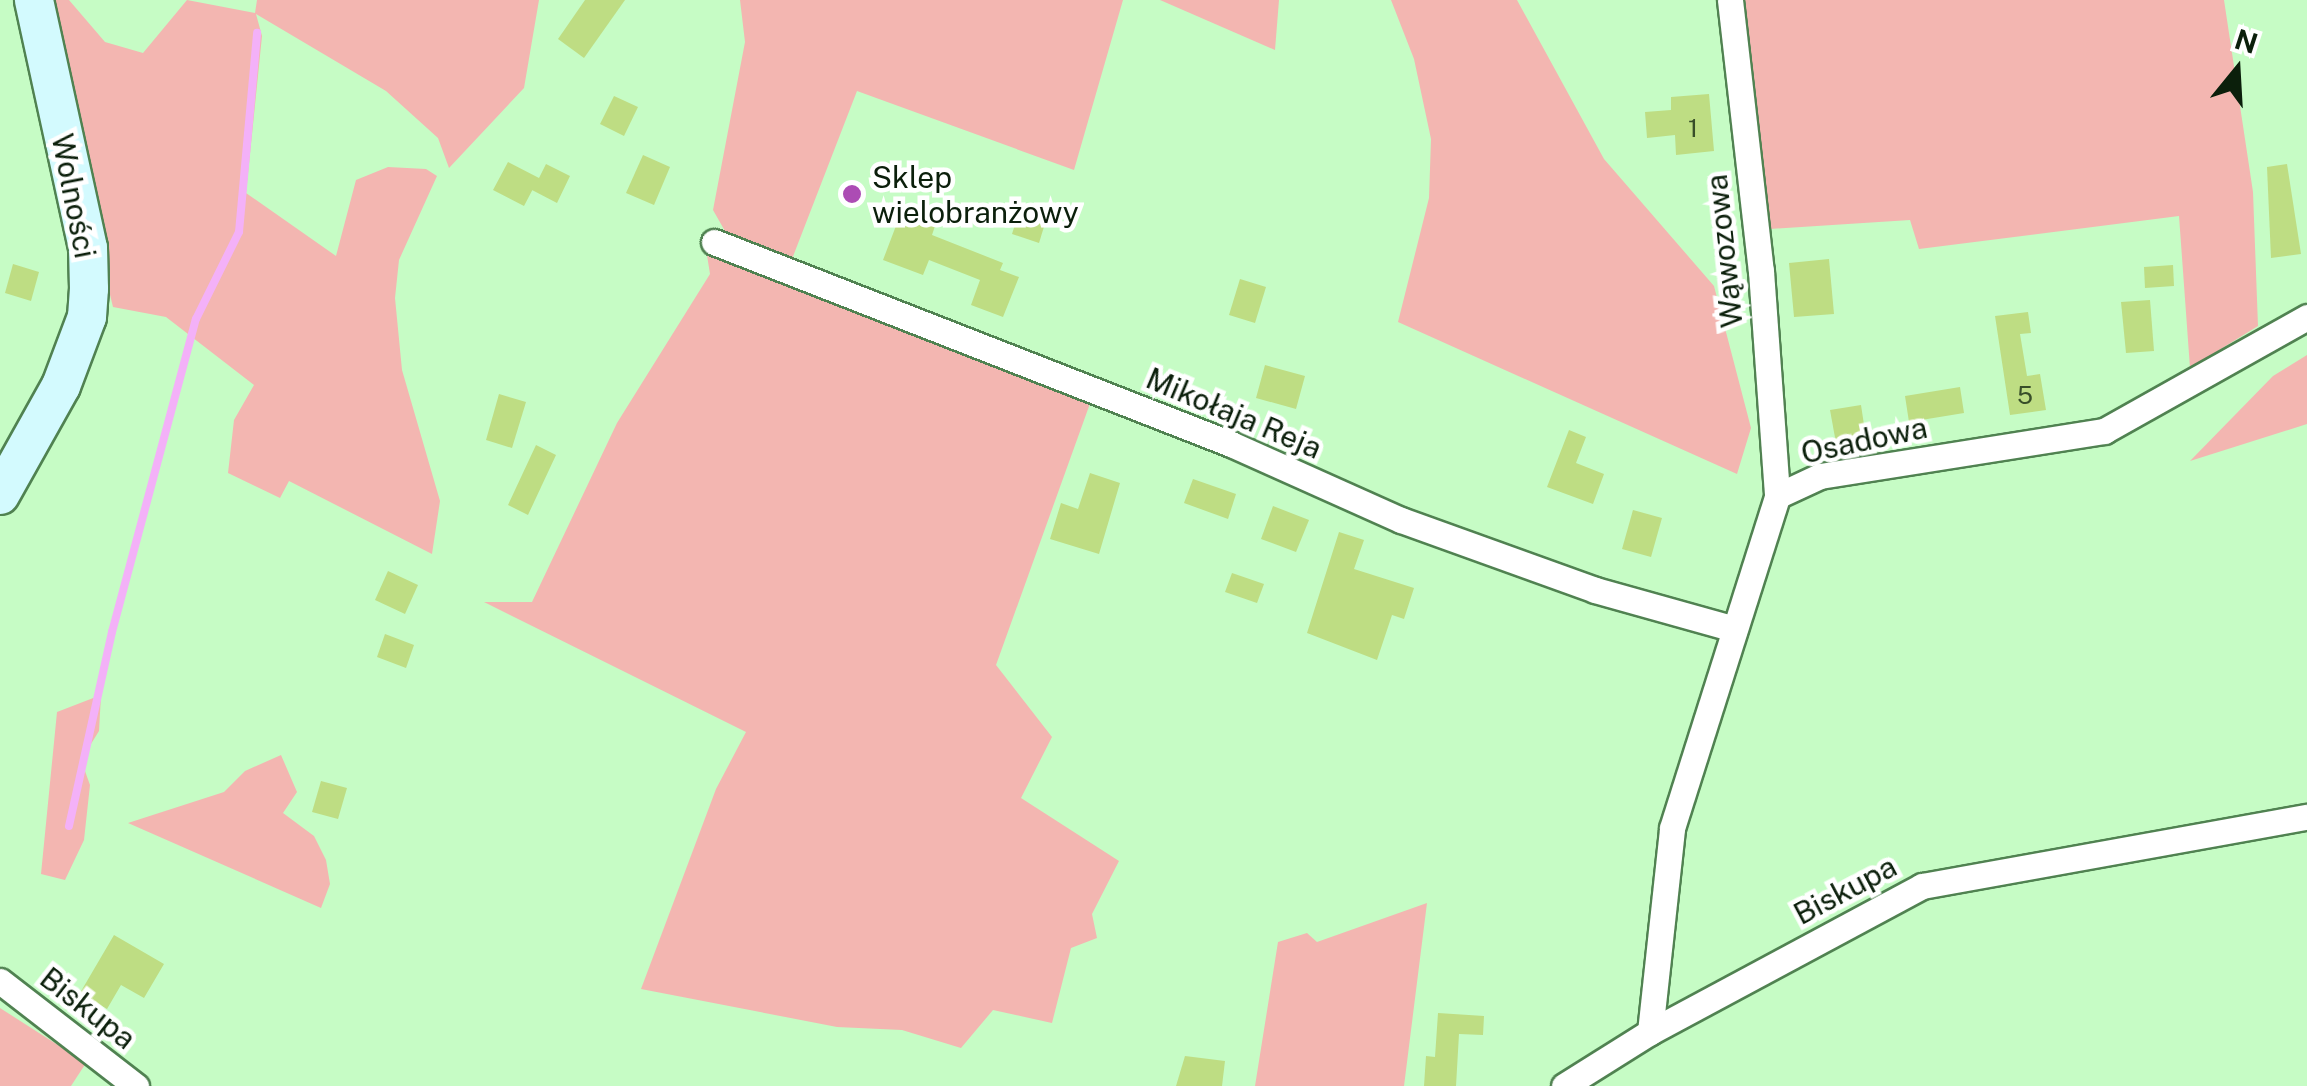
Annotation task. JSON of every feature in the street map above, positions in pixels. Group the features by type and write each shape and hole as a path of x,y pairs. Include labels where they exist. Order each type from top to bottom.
{"street":[{"name":"Wolności","path":"0,494 60,386 87,317 89,288 88,248 34,0"},
{"name":"Wąwozowa","path":"1730,0 1761,270 1777,496"},
{"name":"Mikołaja Reja","path":"714,242 1231,444 1401,520 1595,590 1734,629"},
{"name":"Osadowa","path":"1650,1032 1672,828 1777,496 1820,476 2104,431 2307,317"},
{"name":"Biskupa","path":"1564,1086 1650,1032 1922,886 2307,817"},
{"name":"Biskupa","path":"0,981 136,1086"}],"shaded area":[{"path":"52,0 69,0 105,42 143,53 187,0 255,13 257,0 539,0 524,88 449,168 438,138 386,91 256,14 262,36 246,193 336,256 356,180 388,167 426,169 437,176 399,260 395,298 402,370 440,501 432,554 289,481 280,498 228,473 234,420 254,385 166,317 113,307 84,188"},
{"path":"740,0 1123,0 1074,170 857,91 792,259 729,238 713,210 745,42"},
{"path":"1160,0 1279,0 1275,50"},
{"path":"1391,0 1517,0 1604,159 1714,286 1751,428 1737,474 1398,322 1429,198 1431,139 1414,59"},
{"path":"1736,0 2224,0 2253,192 2258,326 2190,368 2179,216 1919,249 1910,220 1770,229"},
{"path":"706,249 1092,398 996,665 1052,737 1021,798 1119,861 1092,914 1097,938 1071,948 1052,1023 993,1010 961,1048 902,1030 837,1027 641,989 716,789 746,732 484,602 532,602 617,423 710,274"},
{"path":"2307,355 2307,424 2190,461 2273,376"},
{"path":"101,695 99,731 81,760 90,785 84,840 65,880 41,874 57,712"},
{"path":"281,755 297,792 283,813 314,836 326,860 330,884 321,908 128,823 224,792 245,771"},
{"path":"1427,903 1404,1086 1255,1086 1278,942 1307,933 1317,942"},
{"path":"0,1008 86,1063 71,1086 0,1086"}],"building":[{"path":"585,0 625,0 584,58 558,39"},
{"path":"1709,94 1714,151 1676,155 1675,135 1647,138 1645,112 1671,110 1671,97"},
{"path":"614,96 638,107 624,136 600,124"},
{"path":"643,155 670,167 654,205 626,193"},
{"path":"508,162 539,178 546,164 570,176 557,203 532,190 524,206 493,190"},
{"path":"2287,164 2301,254 2271,258 2267,167"},
{"path":"1020,209 1047,217 1039,243 1012,234"},
{"path":"902,210 936,223 932,235 1003,263 1000,270 1019,277 1003,317 971,305 980,280 929,260 923,275 883,260"},
{"path":"1829,259 1834,314 1794,317 1789,263"},
{"path":"13,264 39,272 31,301 5,293"},
{"path":"2173,265 2174,286 2145,288 2144,267"},
{"path":"1240,279 1266,287 1255,323 1229,315"},
{"path":"2150,300 2154,351 2126,353 2121,302"},
{"path":"2028,312 2031,333 2020,334 2027,376 2040,374 2046,410 2010,415 1995,316"},
{"path":"1265,365 1305,376 1296,409 1256,398"},
{"path":"1960,387 1964,413 1909,422 1905,396"},
{"path":"499,394 526,402 512,448 486,440"},
{"path":"1861,405 1866,438 1836,443 1830,410"},
{"path":"1569,430 1586,437 1576,463 1604,474 1593,504 1547,487"},
{"path":"536,445 556,455 528,515 508,505"},
{"path":"1090,473 1120,483 1099,554 1050,539 1061,503 1078,509"},
{"path":"1193,479 1236,494 1228,519 1184,503"},
{"path":"1273,506 1309,520 1296,552 1261,539"},
{"path":"1633,510 1662,518 1651,557 1622,549"},
{"path":"1339,532 1364,540 1354,569 1414,588 1404,619 1392,615 1377,660 1307,633"},
{"path":"388,571 418,585 405,614 375,600"},
{"path":"1232,573 1264,584 1257,603 1225,592"},
{"path":"385,634 414,645 406,668 377,657"},
{"path":"321,781 347,788 338,819 312,812"},
{"path":"114,935 164,964 144,998 121,985 107,1009 80,993"},
{"path":"1438,1013 1484,1016 1483,1035 1459,1034 1456,1086 1424,1086 1426,1056 1435,1057"},
{"path":"1185,1056 1225,1061 1222,1086 1176,1086"}],"waterway":[{"path":"69,826 112,632 196,319 239,232 257,33"}],"place":[{"name":"Sklep wielobranżowy","path":"852,194"}]}
